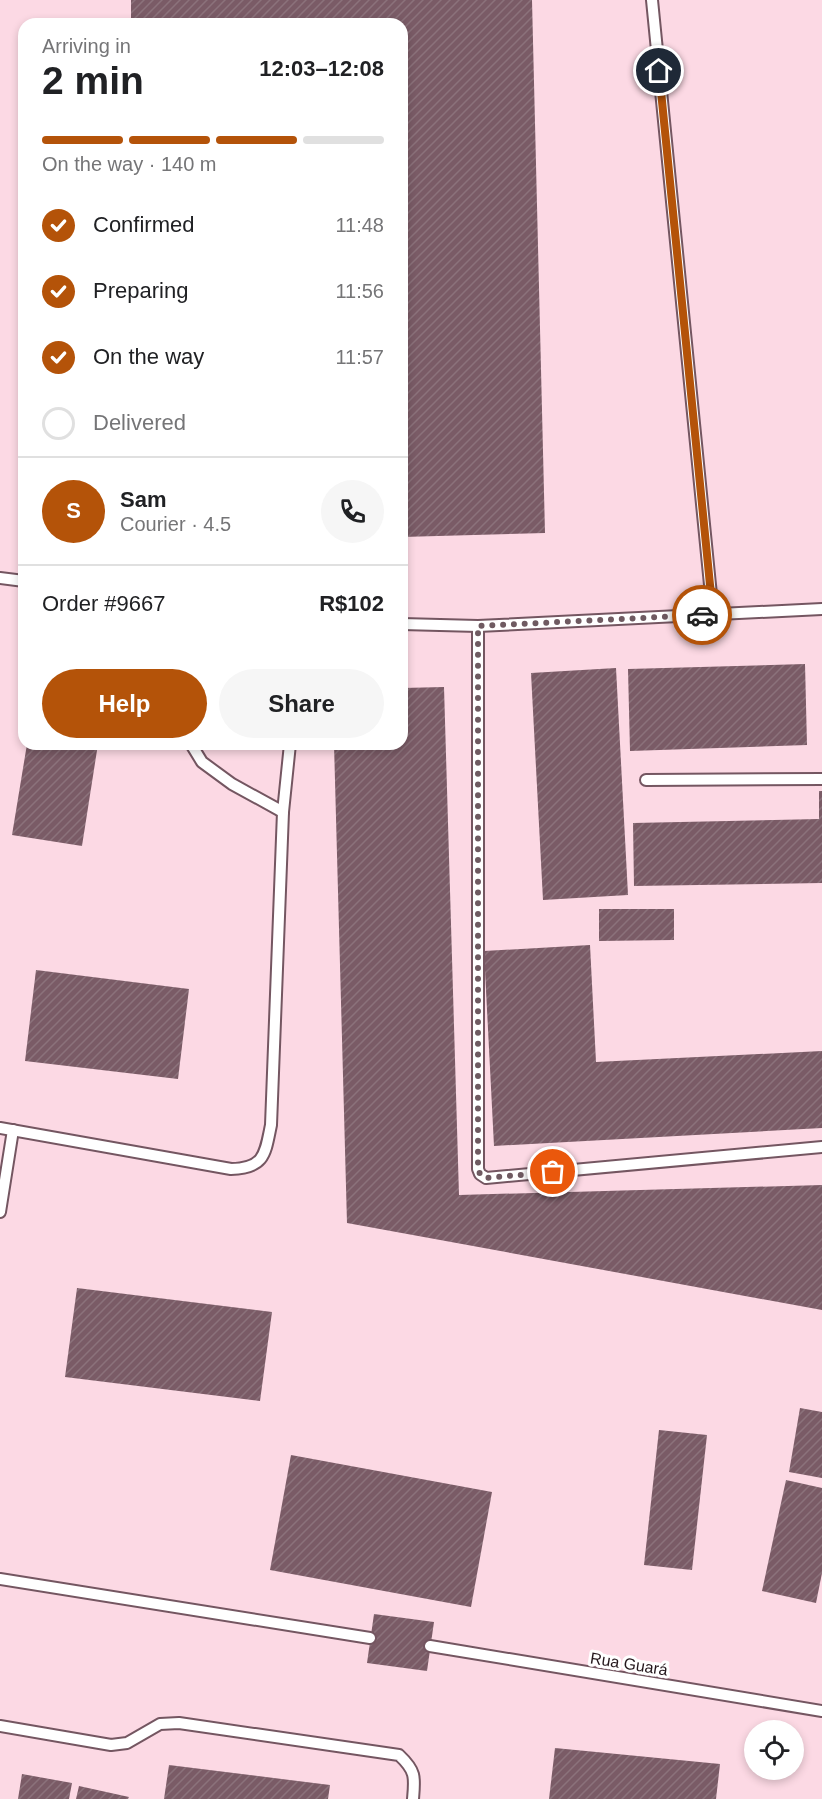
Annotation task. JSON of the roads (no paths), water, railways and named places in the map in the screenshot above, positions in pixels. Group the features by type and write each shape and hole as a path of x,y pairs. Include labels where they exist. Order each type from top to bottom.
{"lane":[{"path":"652,0 713,615"},
{"path":"0,578 18,580"},
{"path":"408,624 478,626 822,609"},
{"path":"478,626 478,1169 480,1174 486,1178 822,1147"},
{"path":"195,750 202,762 232,784 283,812"},
{"path":"0,1128 231,1169 248,1168 260,1161 266,1148 271,1125 283,812 289,750"},
{"path":"646,780 822,778"},
{"path":"0,1212 13,1130"},
{"path":"0,1579 370,1638"},
{"name":"Rua Guará","path":"430,1646 822,1711"},
{"path":"0,1726 111,1745 127,1743 160,1724 179,1723 399,1755 416,1777 412,1799"}]}
